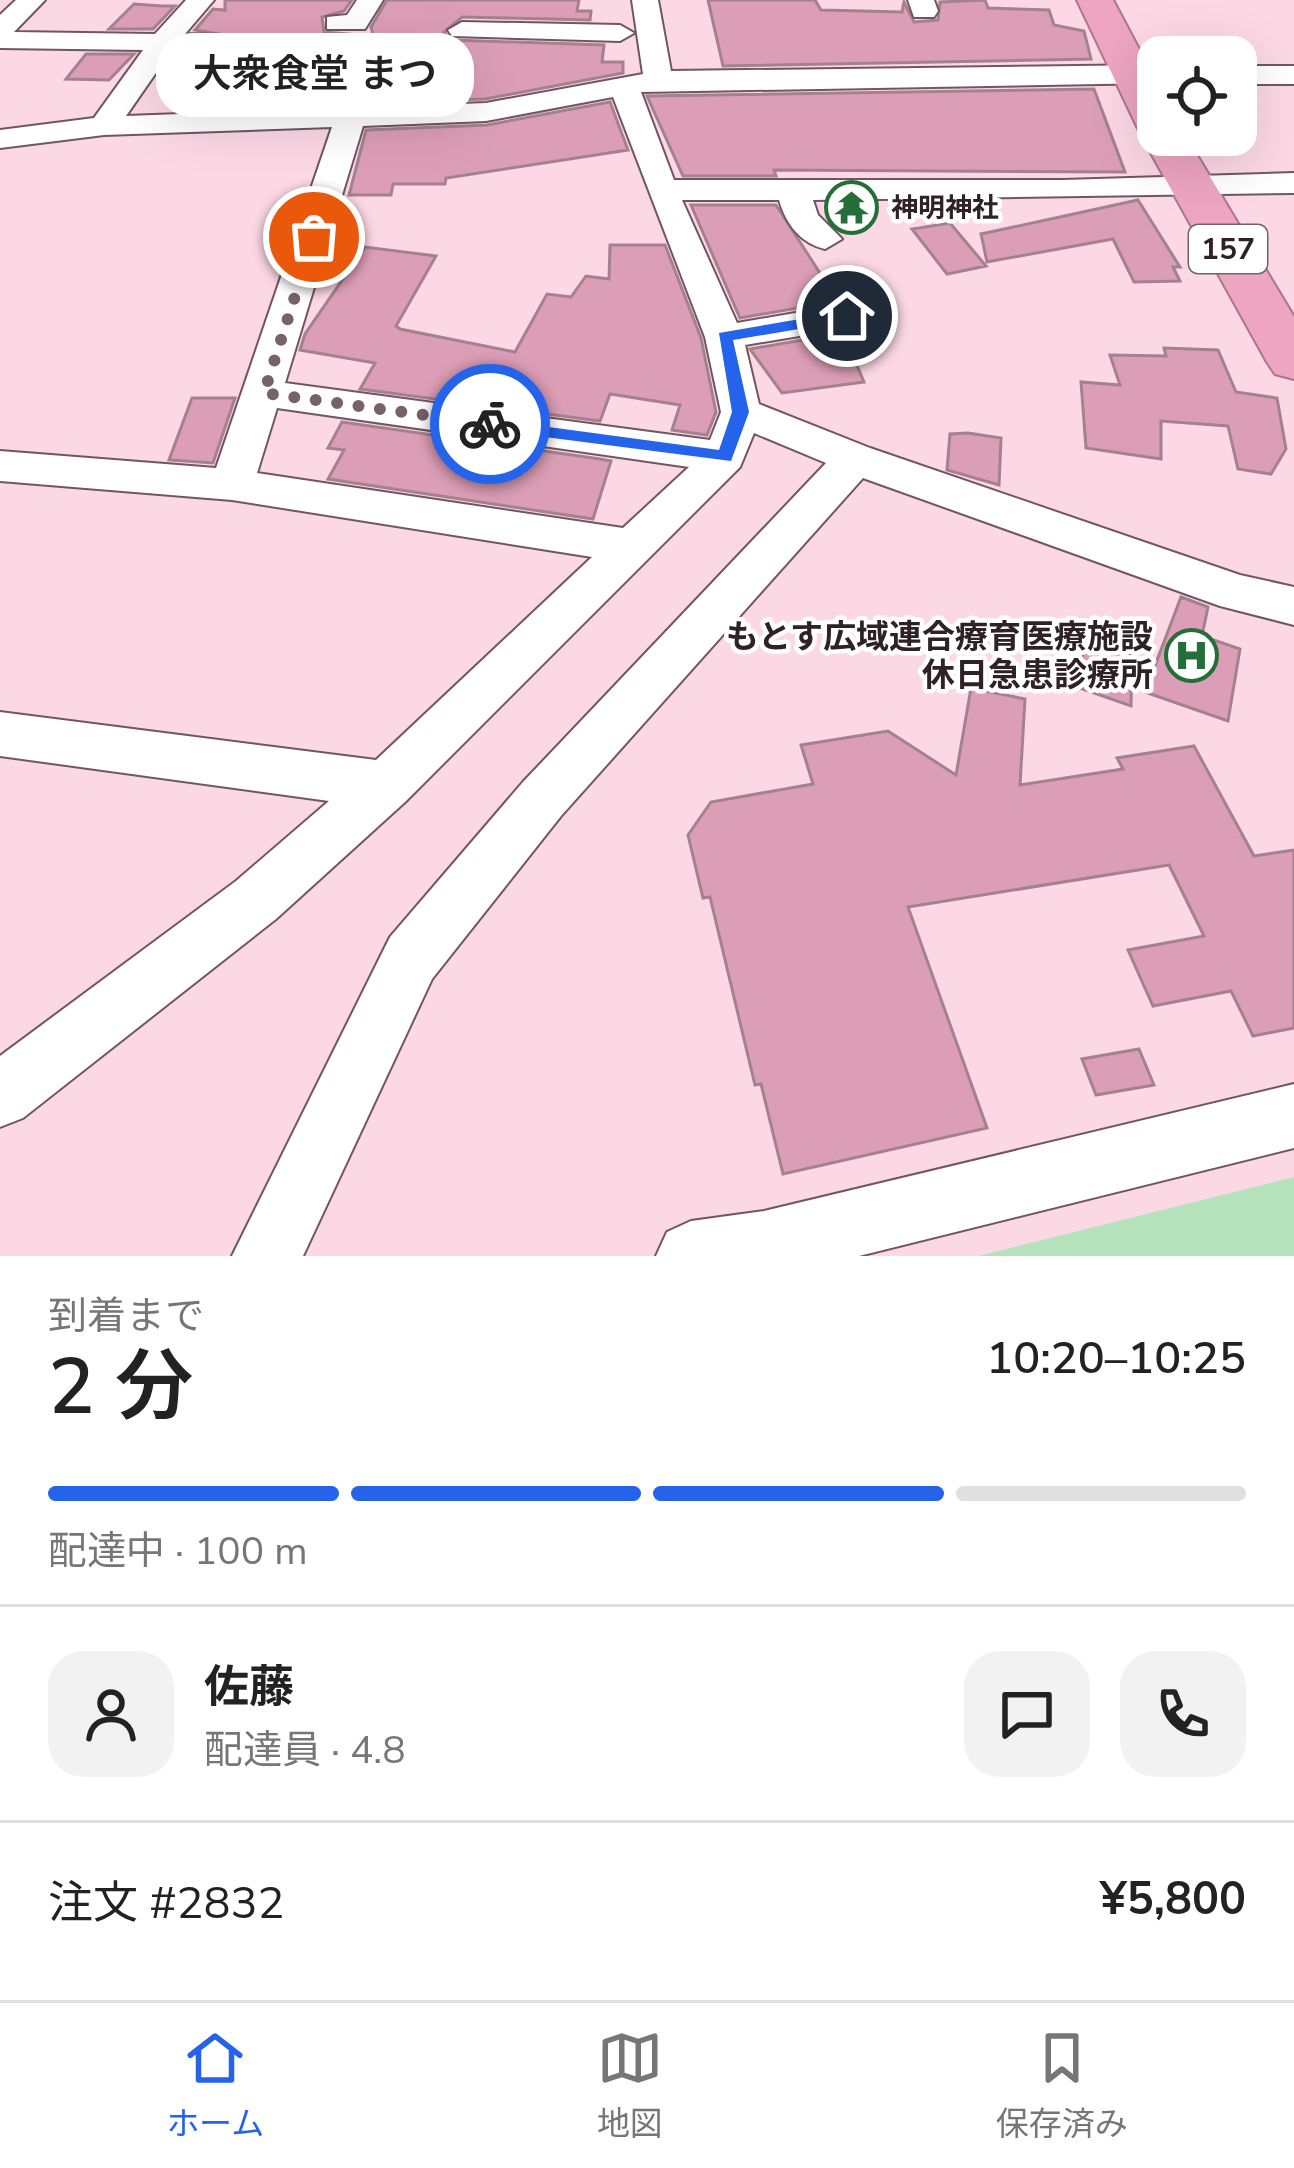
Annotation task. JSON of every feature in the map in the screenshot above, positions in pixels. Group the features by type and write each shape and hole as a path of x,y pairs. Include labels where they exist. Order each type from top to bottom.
{"highway":[{"path":"1095,0 1137,63"},
{"name":"157","path":"1175,156 1294,362"}],"street":[{"path":"0,30 32,0"},
{"path":"104,126 163,42 201,0"},
{"path":"337,22 355,23 370,0"},
{"path":"607,0 620,33"},
{"path":"645,0 658,80"},
{"path":"462,30 650,34"},
{"path":"0,40 223,43 291,63 380,69 369,110 350,119 232,485"},
{"path":"0,140 104,126 486,112 658,80 1137,74"},
{"path":"1257,75 1294,75"},
{"path":"0,1095 256,900 386,785 638,547 725,457 740,412 724,337 661,190 625,88"},
{"path":"661,190 1294,183"},
{"path":"792,187 802,219 825,239"},
{"path":"724,337 847,316"},
{"path":"264,393 725,457"},
{"path":"740,412 855,459 1237,592 1294,606"},
{"path":"267,1256 411,958 542,799 855,459"},
{"path":"0,466 232,485 638,547"},
{"path":"0,734 386,785"},
{"path":"691,1256 764,1245 1294,1116"}],"green space":[{"path":"1294,1177 1294,1256 978,1256"}],"building":[{"path":"225,0 352,0 344,11 322,17 324,32 349,34 339,54 195,30 213,9 225,10"},
{"path":"387,0 579,0 577,11 591,11 590,20 462,17 444,32 452,40 604,45 602,62 623,62 623,73 485,99 391,102 398,66 379,57 371,27"},
{"path":"708,0 815,0 821,10 902,12 904,2 914,22 938,20 940,2 985,0 988,8 1049,10 1054,25 1084,31 1091,59 723,66"},
{"path":"134,4 175,6 153,29 109,29"},
{"path":"86,54 134,54 109,80 66,79"},
{"path":"173,56 220,56 290,76 328,79 316,105 244,105 258,82 208,80 215,68 166,66"},
{"path":"1094,89 1125,172 774,170 776,176 683,176 647,96"},
{"path":"610,102 628,150 446,178 445,184 393,184 391,195 349,195 366,130 487,125"},
{"path":"1138,200 1180,267 1173,267 1180,281 1134,282 1113,239 987,262 981,234"},
{"path":"691,205 776,205 838,301 740,318"},
{"path":"950,223 986,266 947,274 912,229"},
{"path":"610,245 665,245 701,338 716,412 707,435 672,430 680,405 610,394 600,421 360,389 375,363 300,350 305,334 365,247 436,256 396,326 400,329 515,352 547,294 571,297 586,276 609,279"},
{"path":"843,333 864,382 782,393 750,349"},
{"path":"1164,348 1218,350 1236,392 1277,398 1286,449 1271,474 1238,469 1228,426 1161,421 1161,459 1086,448 1081,382 1120,385 1110,355 1166,356"},
{"path":"192,398 235,398 213,463 169,460"},
{"path":"342,422 611,461 593,519 328,479 344,450 328,448"},
{"path":"950,434 1001,438 999,485 947,470"},
{"path":"1181,597 1208,607 1202,636 1240,649 1228,721 1145,692"},
{"path":"1087,641 1132,656 1131,706 1074,686"},
{"path":"971,688 1025,699 1020,785 1123,769 1117,758 1194,746 1254,856 1294,850 1294,1028 1253,1036 1231,991 1153,1006 1128,950 1204,936 1169,865 908,907 987,1128 783,1174 761,1084 755,1085 710,897 703,898 688,835 711,802 813,784 801,745 888,731 956,775"},
{"path":"1139,1049 1154,1085 1096,1095 1082,1059"}],"way so far":[{"path":"314,237 264,393 490,424"}],"place":[{"name":"神明神社","path":"852,208"},
{"name":"大衆食堂 まつ","path":"314,237"},
{"name":"もとす広域連合療育医療施設 休日急患診療所","path":"1192,655"}],"route":[{"path":"490,424 725,457 740,412 724,337 847,316"}]}
